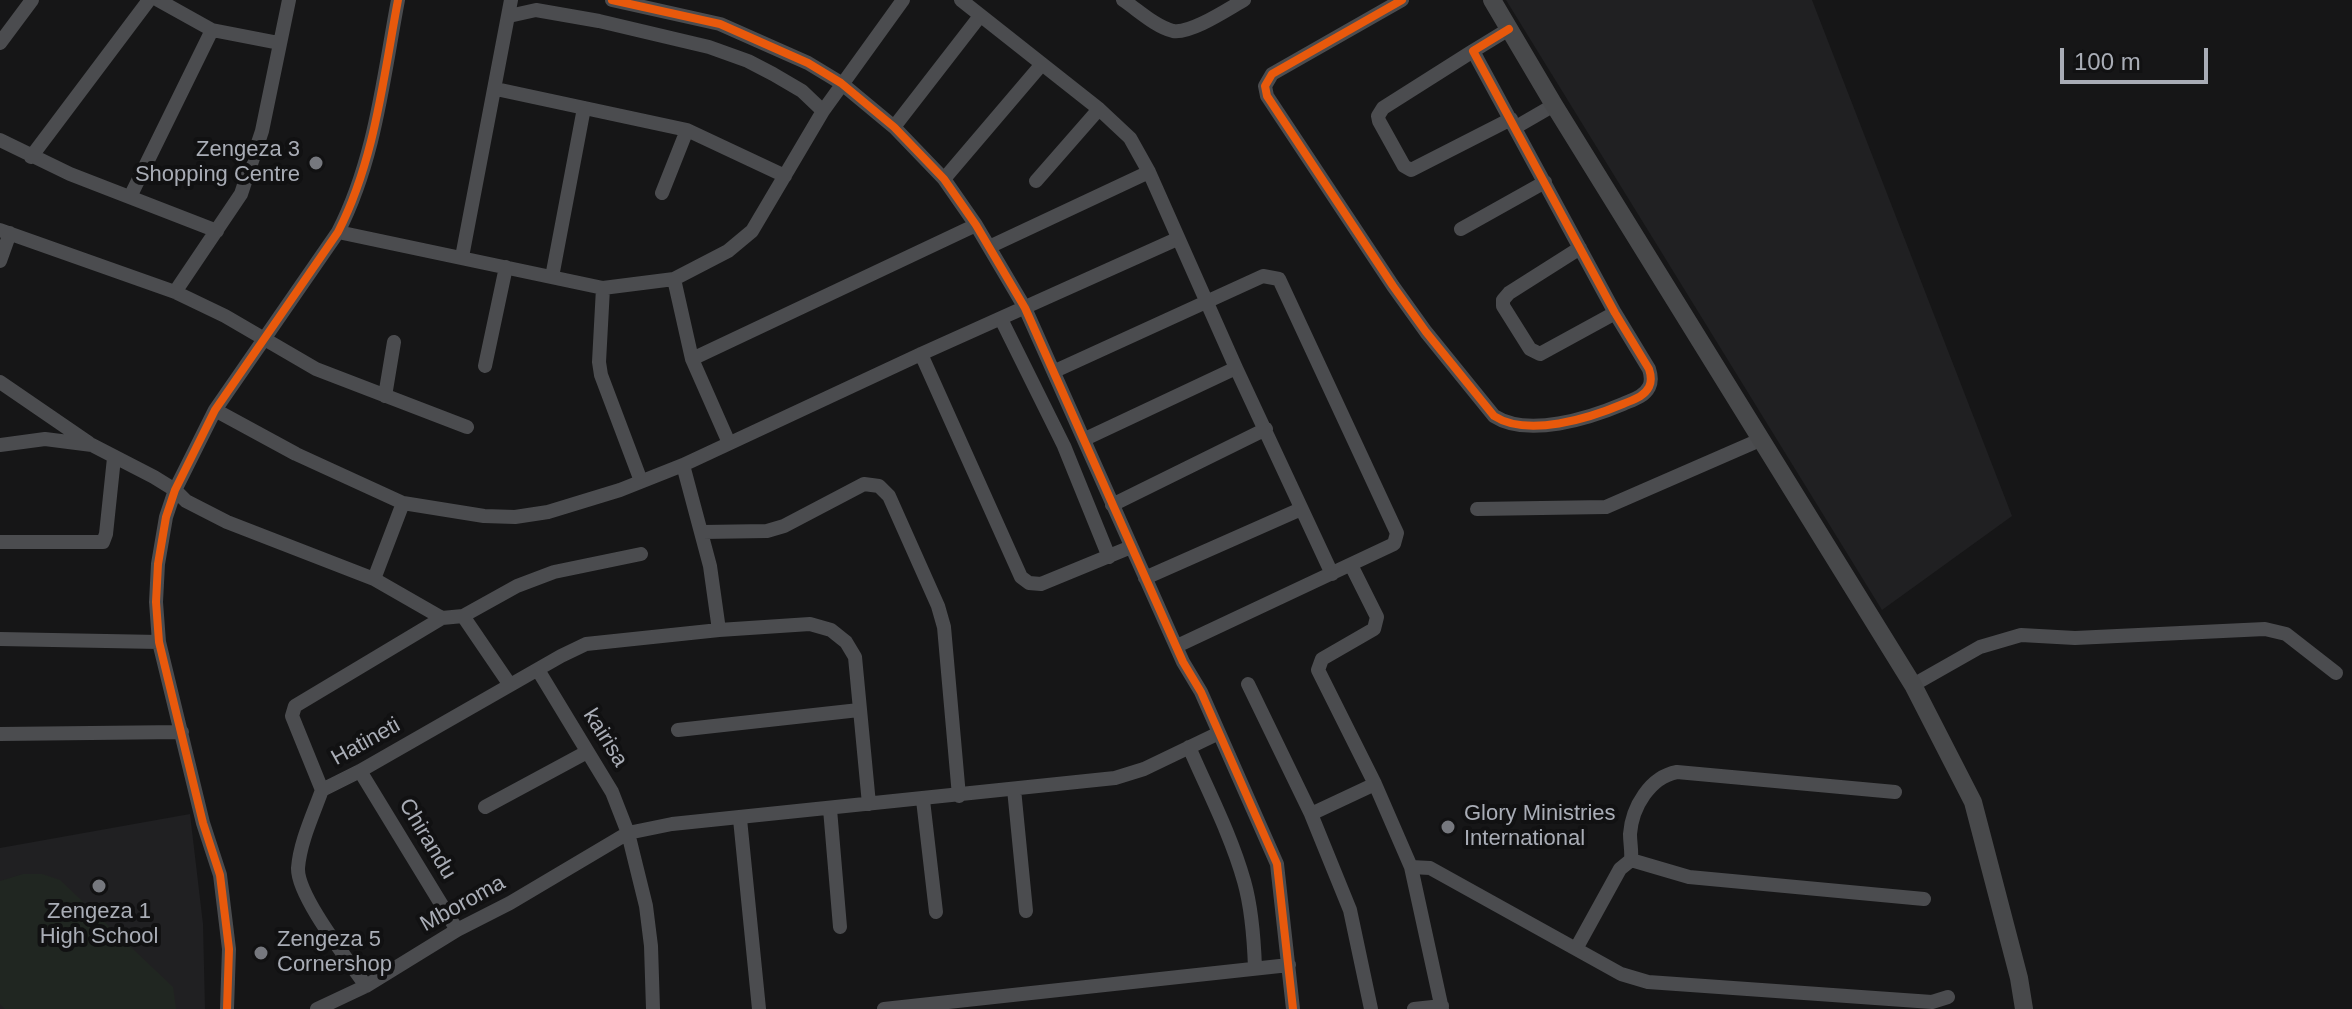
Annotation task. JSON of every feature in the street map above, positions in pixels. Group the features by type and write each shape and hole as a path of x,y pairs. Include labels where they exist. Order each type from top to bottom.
{"main road":[{"path":"1492,0 1913,685 1973,802 2019,978 2024,1009"}],"street":[{"path":"0,43 32,0"},
{"path":"31,157 149,0"},
{"path":"158,0 212,30 279,43"},
{"path":"175,292 241,194 262,131 289,0"},
{"path":"227,1009 229,949 220,875 203,823 159,642 156,602 158,564 166,517 175,490 215,410 338,232 353,204 365,167 398,0"},
{"path":"462,257 511,0"},
{"path":"612,0 653,4 720,24 808,63 841,83 894,127 944,179 976,225 1025,308 1055,371 1112,505 1277,864 1293,1009"},
{"path":"338,232 603,288 674,279 728,251 761,219 841,83 903,0"},
{"path":"961,0 1124,130 1149,172 1205,301 1332,574"},
{"path":"1123,0 1169,30 1177,31 1190,28 1244,0"},
{"path":"1402,0 1272,74 1265,86 1267,96 1364,245 1436,344 1494,416 1507,423 1560,423 1590,418 1640,396 1648,389 1651,378 1649,369 1615,313 1473,51"},
{"path":"509,16 524,10 536,10 599,21 709,47 773,74 802,91 823,111"},
{"path":"894,127 980,16"},
{"path":"1509,29 1383,108 1378,116 1404,166 1411,170 1554,105"},
{"path":"130,197 212,30"},
{"path":"944,179 1042,64"},
{"path":"496,89 687,130 785,176"},
{"path":"552,277 584,108"},
{"path":"1036,181 1099,109"},
{"path":"662,193 687,130"},
{"path":"0,140 31,157 217,231"},
{"path":"989,247 1149,172"},
{"path":"1461,229 1545,182"},
{"path":"692,359 976,225"},
{"path":"0,261 5,232 175,292 225,316 316,369 467,427"},
{"path":"215,410 296,454 403,503 484,516 515,517 580,503 683,465 1177,239"},
{"path":"1580,248 1509,293 1503,300 1503,306 1530,349 1540,354 1615,313"},
{"path":"485,366 506,267"},
{"path":"1055,371 1263,276 1279,279 1397,533 1394,544 1177,646"},
{"path":"674,279 692,359 729,443"},
{"path":"603,288 601,375 641,481"},
{"path":"1001,319 1064,446 1109,557"},
{"path":"385,396 394,342"},
{"path":"921,354 1021,577 1029,583 1041,584 1131,547"},
{"path":"1085,439 1236,368"},
{"path":"0,382 92,445 175,490 186,501 227,522 374,579 442,618"},
{"path":"1112,505 1266,429"},
{"path":"0,445 45,439 92,445"},
{"path":"1477,509 1606,507 1762,439"},
{"path":"0,542 103,542 114,458"},
{"path":"683,465 703,532 719,630"},
{"path":"703,532 767,531 784,526 864,484 879,486 889,496 938,606 944,627 959,796"},
{"path":"374,579 403,503"},
{"path":"1145,578 1301,509"},
{"path":"322,790 292,716 295,706 442,618 463,616 534,578 641,554"},
{"path":"1351,565 1377,617 1376,625 1322,659 1318,670 1375,784 1411,867 1442,1007 1414,1009"},
{"path":"463,616 510,685"},
{"name":"Hatineti","path":"366,986 302,891 298,870 301,849 322,790 586,644 810,624 831,630 846,642 855,657 869,804"},
{"path":"1913,685 1995,641 2036,634 2075,638 2276,630 2336,673"},
{"path":"0,639 159,642"},
{"name":"kairisa","path":"538,670 612,792 628,833 646,906 653,1009"},
{"path":"1248,684 1311,814 1350,910 1371,1009"},
{"path":"678,730 859,710"},
{"path":"0,734 182,732"},
{"name":"Mboroma","path":"317,1009 348,1003 366,986 457,930 524,895 628,833 672,824 1129,776 1219,733"},
{"path":"1189,747 1245,883 1255,968"},
{"path":"485,807 587,752"},
{"name":"Chirandu","path":"360,771 457,930"},
{"path":"1631,860 1630,833 1635,813 1656,780 1665,774 1677,772 1895,792"},
{"path":"1311,814 1375,784"},
{"path":"1014,789 1026,911"},
{"path":"923,800 936,912"},
{"path":"830,809 840,927"},
{"path":"740,819 759,1009"},
{"path":"1577,947 1620,869 1631,860"},
{"path":"1631,860 1689,877 1924,899"},
{"path":"1411,867 1430,868 1621,974 1648,982 1932,1002 1948,997"},
{"path":"884,1009 963,1006 1049,992 1289,965"},
{"path":"1049,992 1052,1009"}],"shaded area":[{"path":"1506,0 1812,0 2012,516 1882,610"},
{"name":"Zengeza 1 High School","path":"190,814 203,924 205,1009 0,1009 0,848"},
{"path":"23,874 42,874 60,880 173,987 176,1009 5,1009 0,1004 0,881"}],"cycle path":[{"path":"227,1009 229,949 220,875 203,823 159,642 156,602 158,564 166,517 175,490 215,410 338,232 351,205 376,119 398,0"},
{"path":"612,0 720,24 808,63 841,83 894,127 944,179 976,225 1025,308 1277,864 1293,1009"},
{"path":"1402,0 1272,74 1265,86 1267,96 1393,286 1494,416 1508,422 1541,426 1577,420 1634,400 1647,390 1651,378 1649,369 1615,313 1473,51 1509,29"}],"place":[{"name":"Zengeza 3 Shopping Centre","path":"316,163"},
{"name":"Glory Ministries International","path":"1448,827"},
{"name":"Zengeza 1 High School","path":"99,886"},
{"name":"Zengeza 5 Cornershop","path":"261,953"}]}
